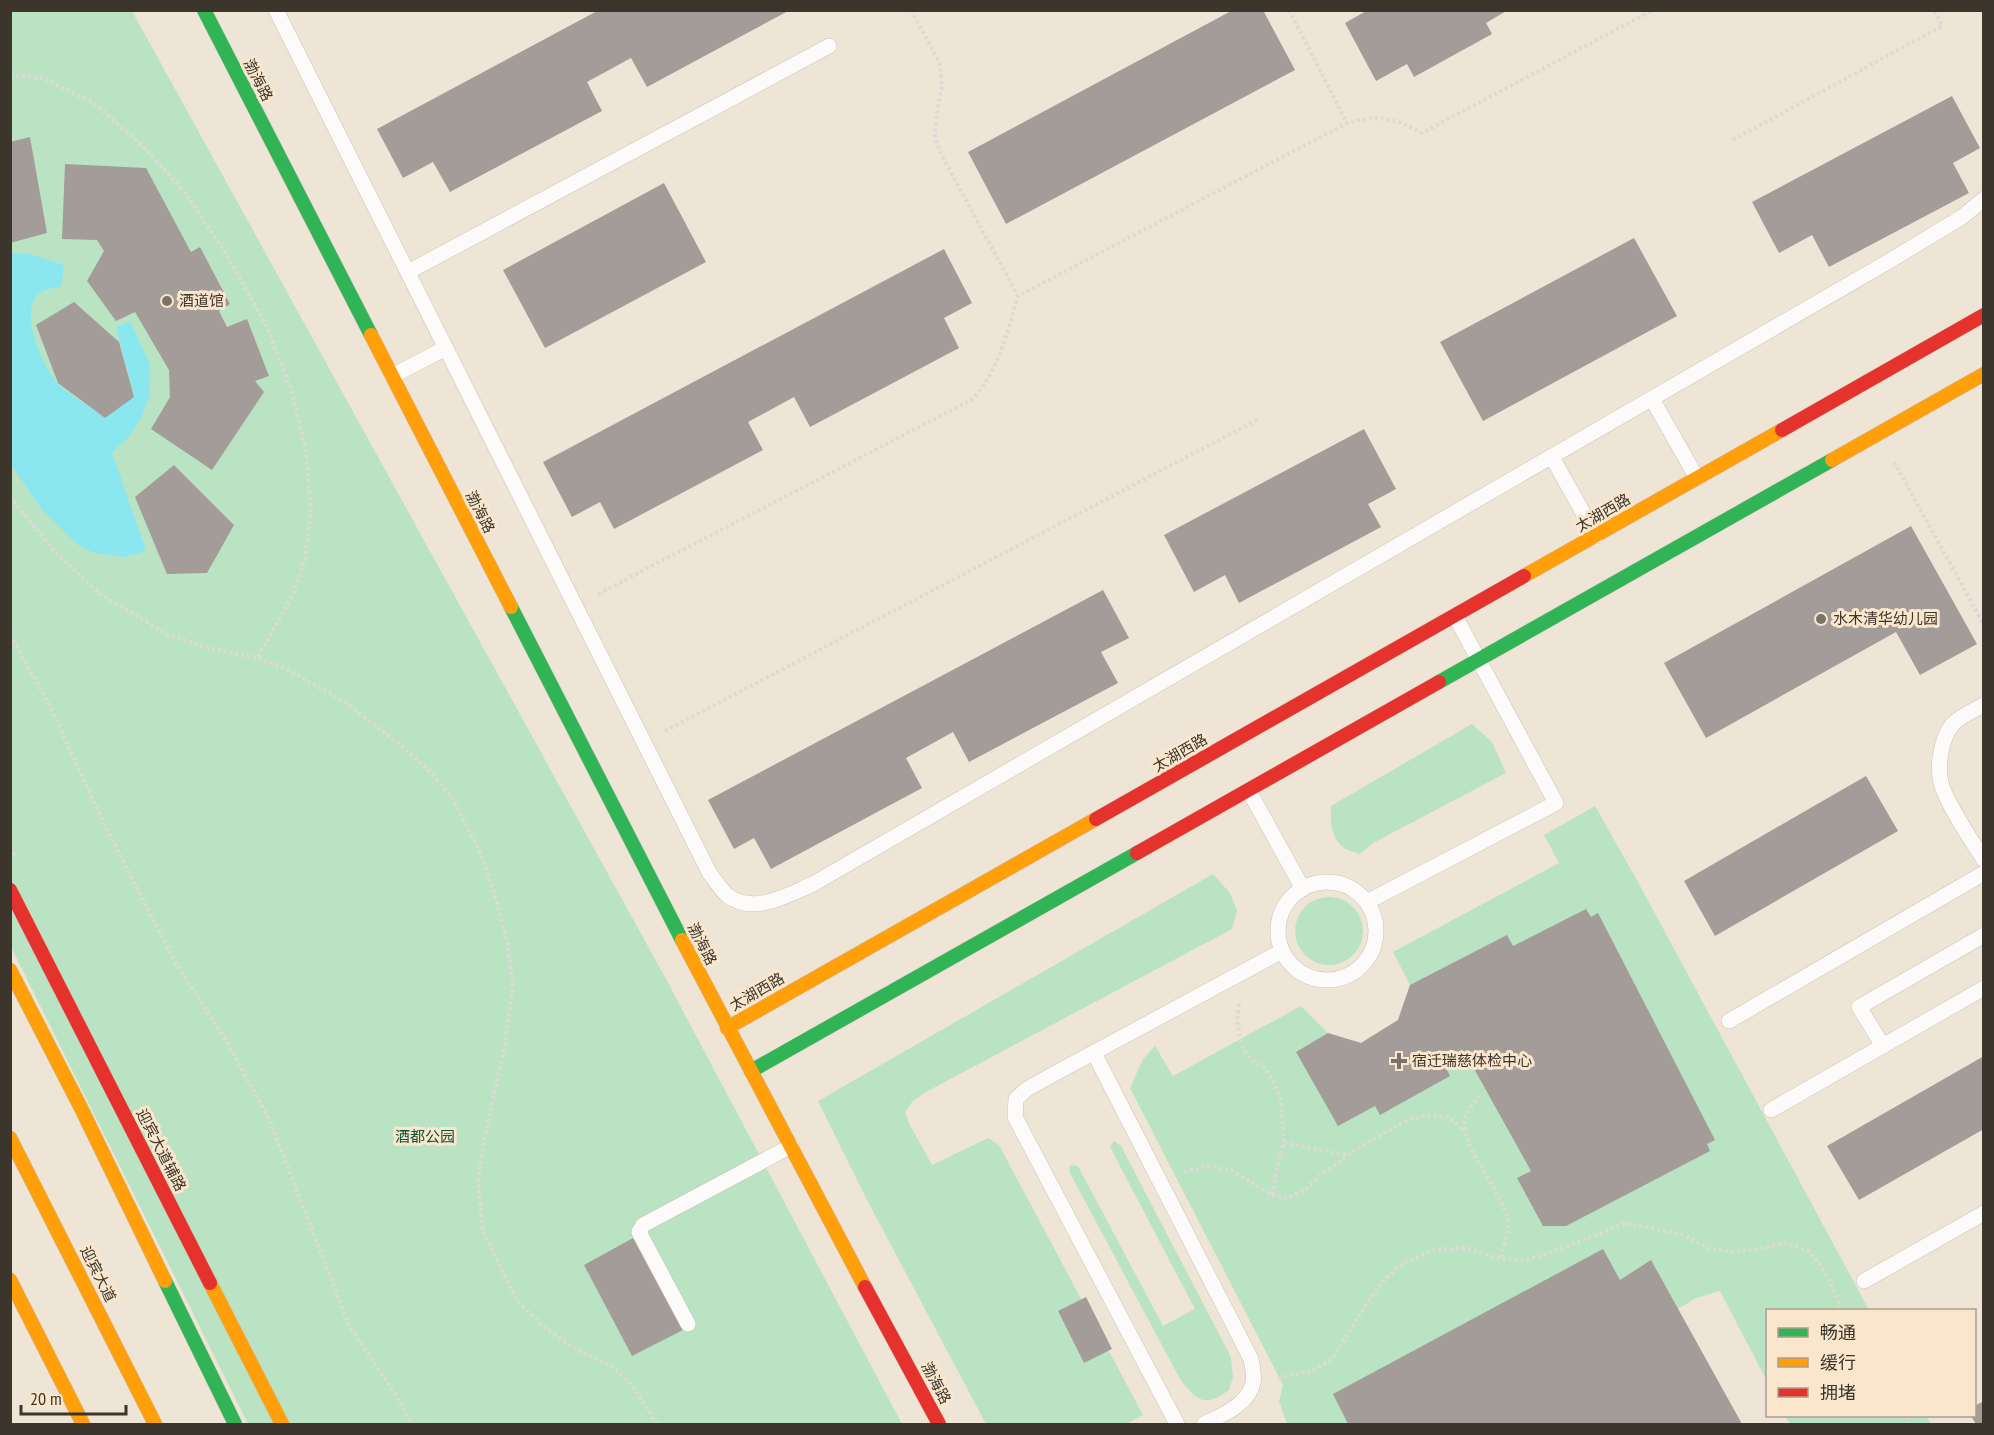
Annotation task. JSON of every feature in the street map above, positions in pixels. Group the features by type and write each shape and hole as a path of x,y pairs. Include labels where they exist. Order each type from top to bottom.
{"main road":[{"name":"渤海路","path":"204,10 727,1028"},
{"name":"太湖西路","path":"751,1071 727,1028 1983,315"},
{"path":"751,1071 1983,374"},
{"name":"迎宾大道辅路","path":"10,890 282,1425"},
{"path":"10,970 81,1108 235,1425"},
{"name":"渤海路","path":"751,1071 939,1425"},
{"name":"迎宾大道","path":"10,1138 155,1425"},
{"path":"10,1280 83,1425"}],"lane":[{"path":"276,10 710,874 729,896 751,904 766,903 813,884 1891,260 1962,217 1983,199"},
{"path":"408,272 829,46"},
{"path":"392,375 446,348"},
{"path":"1652,399 1697,478"},
{"path":"1552,457 1596,536"},
{"path":"1367,902 1556,803 1455,616"},
{"path":"1983,705 1953,724 1943,742 1940,766 1941,783 1983,860"},
{"path":"1249,791 1303,888"},
{"path":"1729,1021 1983,873"},
{"path":"1324,881 1340,883 1355,890 1367,902 1374,916 1377,933 1373,949 1364,963 1351,974 1336,980 1319,980 1304,975 1291,965 1282,951 1278,936 1278,920 1284,906 1294,893 1303,888 1324,881"},
{"path":"1883,1046 1859,1007 1983,935"},
{"path":"1177,1425 1015,1117 1016,1100 1027,1089 1282,951"},
{"path":"1771,1110 1983,988"},
{"path":"1094,1053 1251,1359 1253,1382 1245,1399 1225,1414 1204,1425"},
{"path":"688,1324 639,1232 644,1225 791,1146"},
{"path":"1864,1281 1983,1213"}],"path":[{"path":"911,10 939,62 942,85 935,137 941,154 1018,296"},
{"path":"1289,10 1347,123"},
{"path":"575,606 973,399 984,387 997,361 1018,296 1347,123 1366,118 1383,118 1406,124 1422,133 1653,10"},
{"path":"1733,140 1942,26 1934,10"},
{"path":"10,75 43,78 94,103 148,151 186,194 230,260 267,327 291,389 306,450 311,512 305,559 293,596 257,658"},
{"path":"644,742 1259,419"},
{"path":"1878,434 1983,625"},
{"path":"10,497 56,553 100,594 168,635 209,648 257,658 284,668 342,700 403,747 430,772 453,799 481,854 497,902 507,942 513,984 504,1050 484,1139 478,1180 483,1232 517,1301 545,1328 579,1351 613,1367 635,1389 657,1425"},
{"path":"10,635 48,702 106,828 175,962 226,1040 269,1119 349,1325 397,1397 411,1425"},
{"path":"1242,974 1237,1020 1243,1049 1253,1061 1264,1068 1273,1080 1281,1101 1284,1143 1272,1195"},
{"path":"1464,1130 1466,1114 1480,1096"},
{"path":"1161,1184 1188,1170 1209,1166 1232,1171 1272,1195 1287,1198 1305,1190 1323,1173 1375,1137 1406,1121 1429,1115 1449,1117 1464,1130 1474,1153 1503,1202 1508,1221 1501,1259"},
{"path":"1284,1143 1349,1155"},
{"path":"1253,1382 1311,1371 1332,1359 1369,1300 1385,1279 1403,1263 1437,1249 1466,1248 1501,1259 1526,1260 1626,1223 1682,1234 1708,1248 1732,1252 1760,1249 1783,1243 1807,1250 1820,1264 1838,1300 1840,1309"}],"green space":[{"name":"酒都公园","path":"11,11 132,11 666,979 902,1424 248,1424 11,947"},
{"path":"1472,724 1492,742 1506,773 1373,843 1360,854 1348,850 1337,841 1332,830 1331,806"},
{"path":"1595,806 1868,1309 1766,1309 1766,1379 1720,1291 1696,1298 1487,1424 1287,1424 1279,1401 1283,1385 1130,1088 1143,1059 1155,1046 1173,1076 1301,1006 1328,1033 1361,1043 1398,1020 1410,985 1393,952 1559,863 1544,835"},
{"path":"1213,874 1230,893 1237,911 1232,929 926,1092 912,1102 905,1113 932,1165 988,1138 999,1145 1143,1415 1126,1424 986,1424 866,1198 818,1101"},
{"path":"1329,897 1342,900 1353,907 1360,918 1363,931 1360,944 1353,955 1342,962 1329,965 1316,962 1305,955 1298,944 1295,931 1298,918 1305,907 1316,900"},
{"path":"1114,1141 1121,1146 1231,1357 1233,1377 1229,1390 1213,1399 1196,1397 1180,1379 1070,1173 1070,1165 1078,1166 1163,1326 1195,1309 1110,1147"},
{"path":"1786,1417 1927,1417 1931,1424 1790,1424"}],"water":[{"path":"27,253 64,265 61,287 47,289 38,294 32,306 31,316 35,341 45,365 62,387 105,418 134,396 116,327 130,321 149,362 150,395 142,416 129,437 112,452 146,551 124,557 94,553 78,545 44,512 11,465 11,254"}],"building":[{"path":"599,10 790,10 647,87 631,58 587,82 602,111 450,192 433,162 403,178 377,129"},
{"path":"1233,10 1263,10 1295,70 1006,224 968,152"},
{"path":"1368,10 1508,10 1486,23 1492,34 1414,77 1407,64 1376,81 1345,23"},
{"path":"1952,96 1980,148 1953,163 1969,193 1829,267 1812,235 1779,253 1752,202"},
{"path":"30,137 47,233 10,243 10,142"},
{"path":"65,164 146,168 191,252 200,247 230,304 219,311 227,327 247,319 269,376 255,381 264,392 212,470 151,429 170,397 169,370 135,312 116,321 87,281 104,251 97,240 62,239"},
{"path":"664,183 706,262 545,348 503,270"},
{"path":"1634,238 1677,316 1483,421 1440,342"},
{"path":"944,249 972,303 944,318 959,348 810,427 794,397 748,422 763,450 614,529 600,502 572,517 543,462"},
{"path":"74,302 119,342 134,397 105,418 58,383 36,325"},
{"path":"1364,429 1396,489 1368,504 1381,527 1239,603 1225,575 1194,592 1164,535"},
{"path":"174,465 234,525 207,573 167,574 135,497"},
{"path":"1911,526 1977,644 1920,675 1896,632 1706,738 1664,663"},
{"path":"1103,590 1129,638 1101,652 1118,683 969,762 953,732 906,758 922,788 771,869 754,838 734,849 708,800"},
{"path":"1866,776 1898,831 1715,936 1684,881"},
{"path":"1586,909 1591,917 1598,913 1715,1140 1707,1144 1710,1151 1566,1226 1543,1226 1517,1178 1531,1171 1467,1056 1446,1068 1450,1076 1380,1115 1375,1106 1338,1126 1296,1052 1328,1033 1361,1043 1398,1020 1410,985 1507,935 1513,946"},
{"path":"1984,1056 1984,1129 1859,1200 1827,1146"},
{"path":"633,1238 683,1330 632,1356 584,1265"},
{"path":"1603,1249 1620,1280 1651,1260 1742,1424 1348,1424 1333,1394"},
{"path":"1086,1297 1112,1349 1084,1363 1058,1311"},
{"path":"1984,1401 1984,1424 1976,1424 1972,1417 1976,1417 1976,1405"}],"traffic: fast":[{"path":"204,10 371,335"},
{"path":"1439,682 1832,460"},
{"path":"511,607 682,940"},
{"path":"751,1071 1137,853"},
{"path":"165,1281 235,1424"}],"traffic: slow":[{"path":"371,335 511,607"},
{"path":"1832,460 1984,374"},
{"path":"1524,576 1782,430"},
{"path":"727,1028 1096,819"},
{"path":"682,940 865,1287"},
{"path":"10,970 81,1108 165,1281"},
{"path":"10,1138 155,1424"},
{"path":"10,1280 83,1424"},
{"path":"210,1283 282,1424"}],"traffic: jam":[{"path":"1782,430 1984,315"},
{"path":"1096,819 1524,576"},
{"path":"1137,853 1439,682"},
{"path":"10,890 210,1283"},
{"path":"865,1287 939,1424"}],"place":[{"name":"酒道馆","path":"167,301"},
{"name":"水木清华幼儿园","path":"1821,619"},
{"name":"宿迁瑞慈体检中心","path":"1399,1061"}]}
